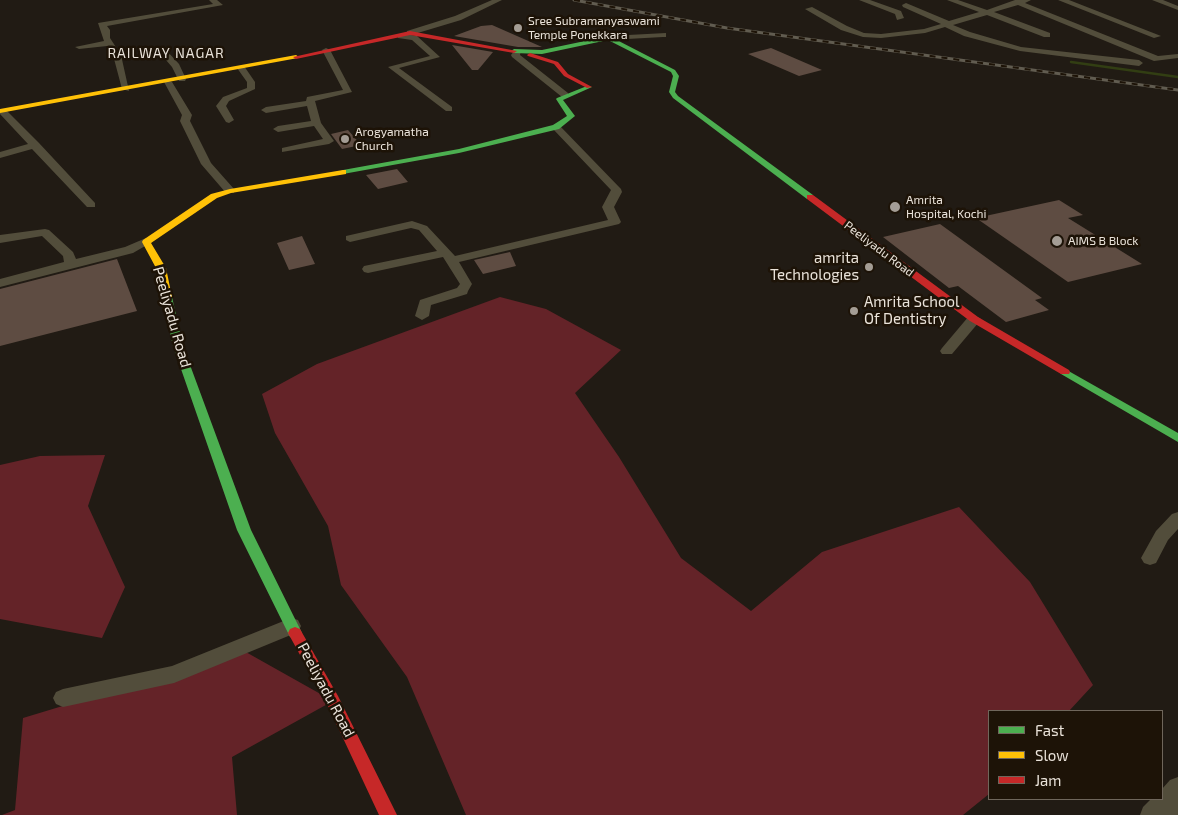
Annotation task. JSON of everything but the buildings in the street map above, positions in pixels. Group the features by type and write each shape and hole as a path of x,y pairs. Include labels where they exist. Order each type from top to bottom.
{"street":[{"path":"126,89 120,64 106,38 106,30 101,25 219,5 213,0"},
{"path":"1,110 168,82 406,35 458,18 498,0"},
{"path":"863,0 898,13 900,18"},
{"path":"951,0 1047,35"},
{"path":"809,9 863,35 881,36 925,31 1027,0"},
{"path":"1062,0 1156,36"},
{"path":"1079,0 1106,11"},
{"path":"1156,0 1178,8"},
{"path":"1016,2 1157,58 1178,56"},
{"path":"906,5 967,34 1020,49 1139,63"},
{"path":"406,35 518,52 542,52 609,38 663,35"},
{"path":"406,35 414,38 436,57 392,67 449,109"},
{"name":"Peeliyadu Road","path":"609,38 673,71 676,76 672,92 675,97 974,320 1178,438"},
{"path":"79,47 110,43"},
{"path":"286,150 329,141 316,123 310,98 348,92 326,50"},
{"path":"163,52 176,66 182,79"},
{"path":"0,282 129,250 146,242 214,196 230,191 400,163 459,151 556,127 571,116 559,100 565,94 589,87 566,75 556,64 518,52"},
{"path":"518,52 514,55 565,94"},
{"path":"229,120 221,106 226,100 251,89 251,82 240,68"},
{"path":"168,82 186,116 185,121 206,164 230,191"},
{"path":"266,110 312,103"},
{"path":"1,110 92,205"},
{"path":"278,128 316,123"},
{"path":"368,269 448,256 615,222 608,207 617,192 616,189 556,127"},
{"path":"0,155 35,145"},
{"path":"350,238 412,224 423,228 448,256 466,284 465,288 425,303 422,316"},
{"path":"0,239 45,232 69,256 70,264"},
{"name":"Peeliyadu Road","path":"146,242 160,268 178,346 244,530 291,626 333,701 388,815"},
{"path":"947,351 974,320"},
{"path":"1150,558 1162,536 1178,518"},
{"path":"63,698 174,674 291,626"},
{"path":"1151,815 1178,788"},
{"path":"1175,815 1178,803"}],"shaded area":[{"path":"500,297 546,309 621,350 575,393 619,457 681,558 751,611 822,552 959,507 1030,582 1093,685 1070,710 988,710 988,795 963,815 466,815 407,677 341,585 328,526 275,433 262,394 317,364"},
{"path":"105,455 88,506 125,587 102,638 0,619 0,465 40,456"},
{"path":"244,651 333,701 232,757 237,815 2,815 15,810 23,718"}],"waterway":[{"path":"1071,62 1178,77"}],"railway":[{"path":"574,0 727,28 1178,90"}],"traffic: fast":[{"path":"514,51 542,52 609,38 673,71 676,76 672,92 675,97 810,197"},
{"path":"343,172 459,151 556,127 571,116 559,99 589,87"},
{"path":"167,297 178,346 244,530 295,633"},
{"path":"1065,372 1178,438"}],"traffic: slow":[{"path":"0,111 296,57"},
{"path":"167,297 161,268 146,242 214,196 230,191 343,172"}],"traffic: jam":[{"path":"296,57 410,33 514,51"},
{"path":"530,55 556,63 566,75 589,87"},
{"path":"810,197 974,319 1065,372"},
{"path":"295,633 333,701 388,815"}],"place":[{"name":"Sree Subramanyaswami Temple Ponekkara","path":"518,28"},
{"name":"Arogyamatha Church","path":"345,139"},
{"name":"Amrita Hospital, Kochi","path":"895,207"},
{"name":"AIMS B Block","path":"1057,241"},
{"name":"amrita Technologies","path":"869,267"},
{"name":"Amrita School Of Dentistry","path":"854,311"}],"district":[{"name":"RAILWAY NAGAR","path":"166,53"}]}
